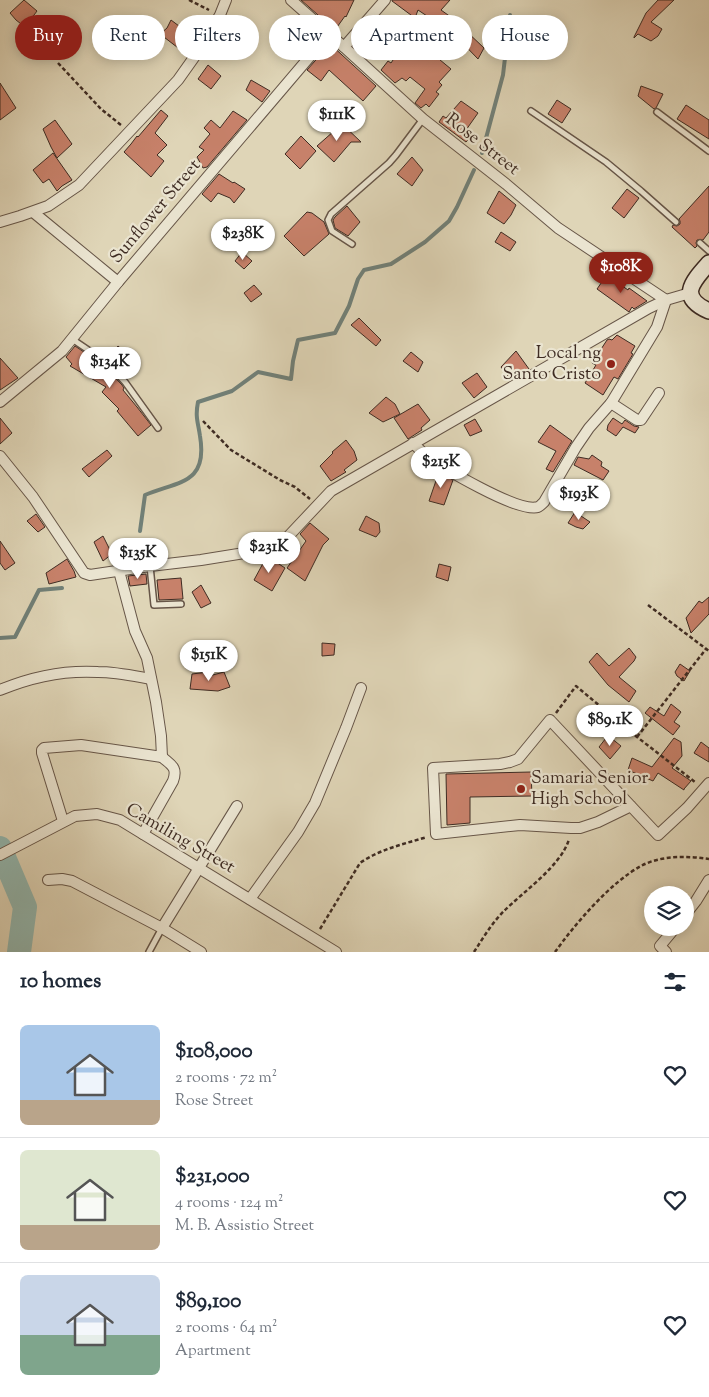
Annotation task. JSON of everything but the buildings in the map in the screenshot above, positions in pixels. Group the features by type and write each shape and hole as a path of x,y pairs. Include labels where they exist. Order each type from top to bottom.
{"main road":[{"path":"709,263 694,280 690,293 697,304 709,311"}],"street":[{"path":"220,15 226,0"},
{"name":"Rose Street","path":"290,0 307,15"},
{"path":"344,47 385,0"},
{"name":"Rose Street","path":"341,44 423,119 506,184 558,228 666,300"},
{"path":"0,222 33,212 54,202 79,185 178,80 192,60"},
{"name":"Sunflower Street","path":"0,402 62,351 118,282 307,60"},
{"path":"33,212 118,282"},
{"path":"0,456 33,497 84,572 90,575 269,549 282,543 331,491 649,308 666,300 690,293"},
{"path":"413,443 431,458 470,482 512,503 527,508 538,507 544,502 589,428 611,403 657,327 666,300"},
{"path":"611,403 637,420 641,420 659,393"},
{"path":"119,570 136,631 147,658 161,736 162,757"},
{"path":"0,690 60,673 98,672 151,679"},
{"path":"250,899 298,832 315,803 361,688"},
{"path":"631,806 590,826 571,828 520,825 436,834 433,768 500,764 518,759 550,720 631,806 658,835 707,788"},
{"path":"63,821 42,753 44,748 81,745 162,757 175,769 176,774 143,834"},
{"path":"162,928 237,806"},
{"name":"Camiling Street","path":"0,855 75,816 97,814 120,820 336,952"},
{"path":"48,880 62,879 72,881 162,928 201,952"},
{"path":"694,904 709,880"},
{"path":"666,952 660,946 668,936"}],"lane":[{"path":"531,111 606,162 676,222"},
{"path":"657,112 709,151"},
{"path":"352,244 332,231 328,220 331,214 393,159 423,119"},
{"path":"700,243 709,251"},
{"path":"72,338 106,362 125,382 158,428"},
{"path":"150,566 154,606 180,604"},
{"path":"149,952 162,928"}],"path":[{"path":"189,0 220,15"},
{"path":"58,64 102,109 130,132"},
{"path":"203,421 231,450 295,487 318,506"},
{"path":"637,737 708,650 648,605"},
{"path":"550,720 576,686 637,737 707,788"},
{"path":"474,952 490,928 504,912 548,870 564,851 571,828"},
{"path":"314,939 360,863 380,852 436,834"},
{"path":"555,952 588,911 619,881 642,865 655,860 676,857 709,859"}],"waterway":[{"path":"482,153 503,75 505,60"},
{"path":"140,531 145,495 188,478 200,464 198,402 232,391 258,372 291,379 298,340 335,333 349,306 358,279 364,270 391,264 425,242 449,221 474,170"},
{"path":"0,638 15,637 39,590 62,588"},
{"path":"0,848 25,907 19,952"}],"place":[{"name":"Local ng Santo Cristo","path":"611,364"},
{"name":"Samaria Senior High School","path":"521,789"}]}
